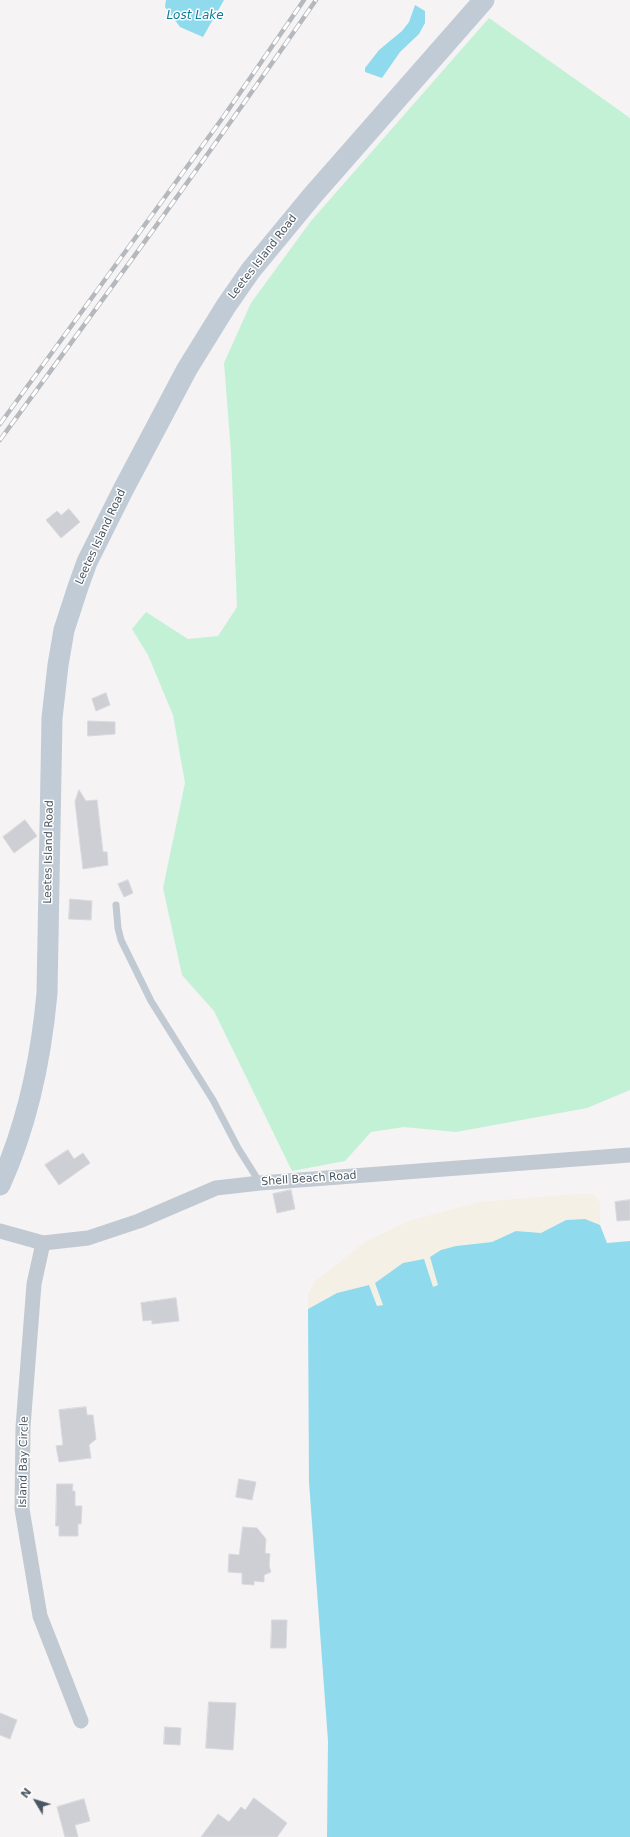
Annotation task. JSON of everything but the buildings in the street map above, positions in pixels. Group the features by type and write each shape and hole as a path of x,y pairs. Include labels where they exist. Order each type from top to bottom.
{"main road":[{"name":"Leetes Island Road","path":"0,1185 19,1139 29,1107 38,1067 43,1034 47,993 53,710 64,630 85,567 119,497 187,369 226,306 251,270 317,190 484,0"}],"street":[{"name":"Shell Beach Road","path":"0,1231 43,1243 88,1238 139,1220 216,1188 260,1182 630,1155"},
{"name":"Island Bay Circle","path":"43,1243 34,1284 23,1427 22,1509 40,1616 81,1721"}],"lane":[{"path":"116,905 118,928 121,940 151,1001 213,1100 238,1148 260,1182"}],"green space":[{"path":"489,18 630,118 630,1090 587,1108 456,1132 404,1127 371,1132 345,1161 292,1171 214,1011 182,975 163,888 185,783 173,715 148,655 132,629 146,612 188,639 218,636 237,607 231,452 224,363 251,303 311,221"}],"sand":[{"path":"575,1194 592,1194 597,1197 600,1203 600,1225 585,1219 566,1220 541,1233 516,1231 492,1242 456,1246 438,1286 432,1287 424,1260 383,1305 377,1307 369,1285 337,1293 308,1309 308,1294 314,1282 365,1242 409,1221 479,1202"}],"water":[{"name":"Lost Lake","path":"166,0 224,0 203,37 180,27 165,7"},
{"path":"415,5 425,11 425,23 419,34 400,52 382,78 365,72 365,68 379,50 402,31 409,22"},
{"path":"585,1219 600,1225 607,1243 630,1241 630,1837 327,1837 328,1741 309,1482 308,1309 337,1293 369,1285 377,1306 383,1305 375,1283 403,1263 424,1259 433,1287 438,1285 430,1257 441,1250 456,1246 492,1242 516,1231 541,1233 566,1220"}],"railway":[{"path":"0,424 224,116 304,0"},
{"path":"0,440 120,276 316,0"}]}
